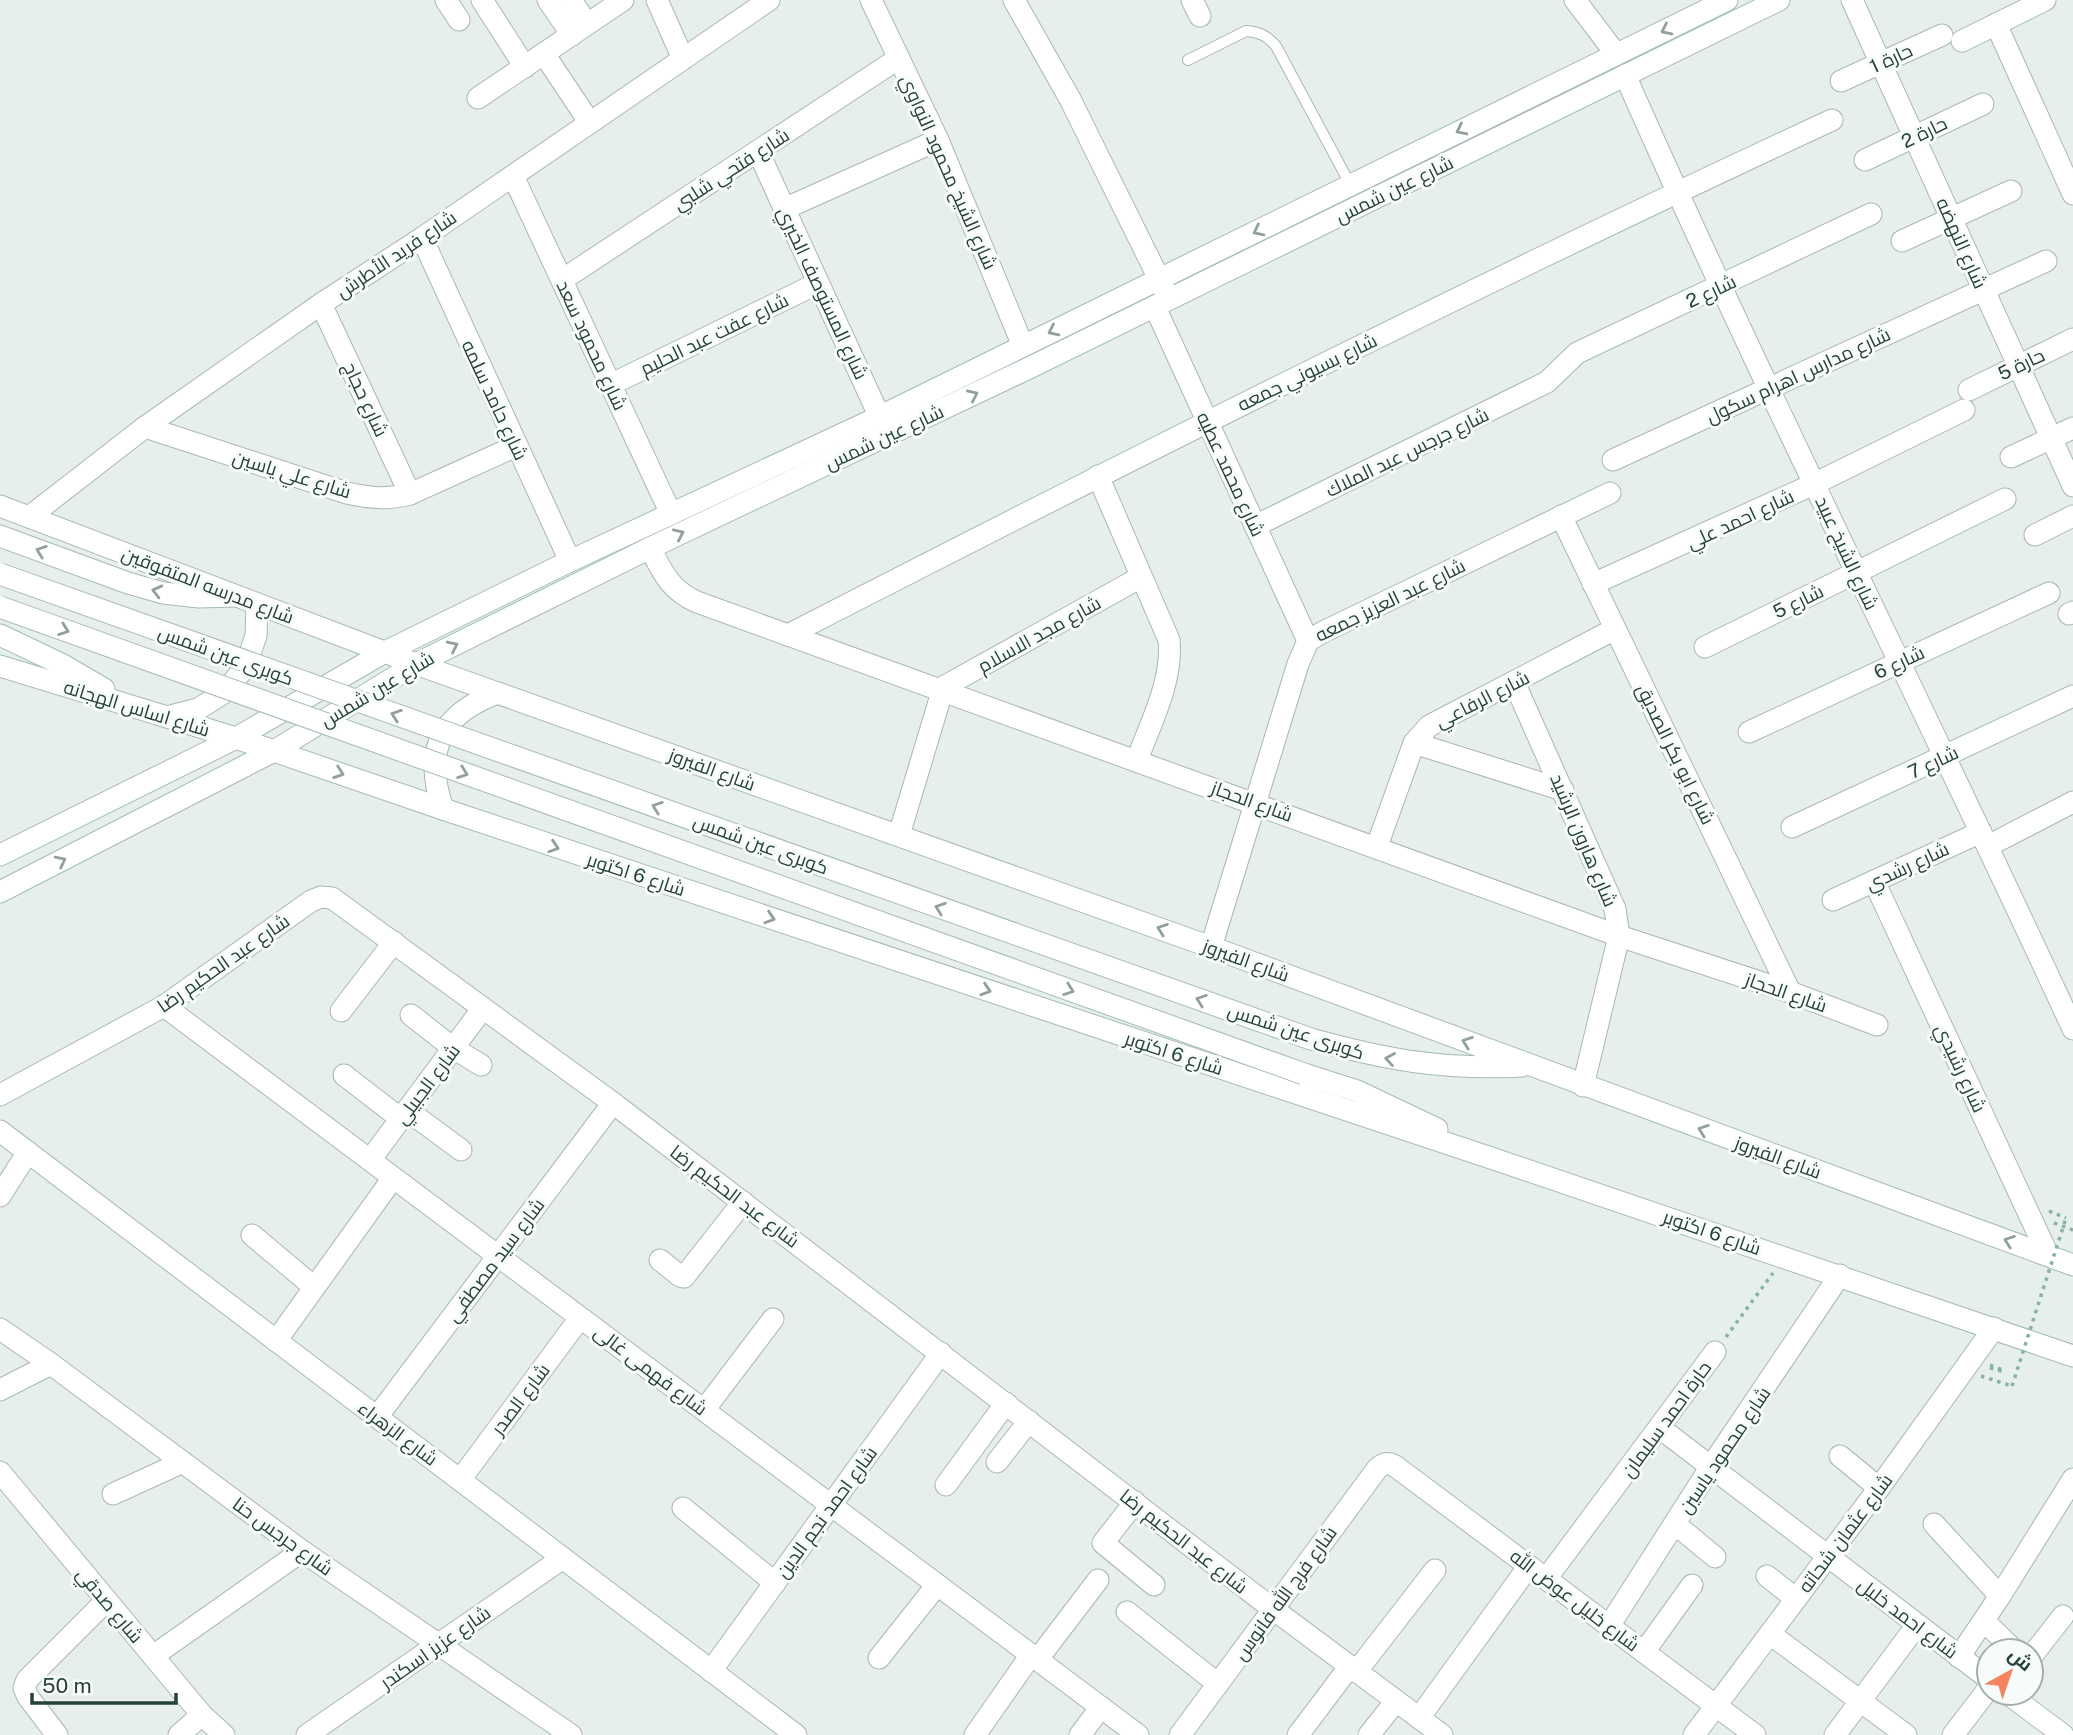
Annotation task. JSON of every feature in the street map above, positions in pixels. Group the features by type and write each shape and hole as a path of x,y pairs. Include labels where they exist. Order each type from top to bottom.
{"street":[{"path":"446,0 459,20"},
{"path":"482,0 525,67"},
{"path":"548,0 580,29"},
{"path":"571,0 580,29"},
{"path":"657,0 683,59"},
{"name":"شارع فريد الأطرش","path":"29,517 145,427 321,304 769,0"},
{"name":"شارع الشيخ محمود النواوي","path":"871,0 938,140 1023,346"},
{"name":"شارع محمد عطيه","path":"1014,0 1070,99 1160,279 1162,303 1207,421 1308,641"},
{"path":"1575,0 1616,54"},
{"name":"شارع عين شمس","path":"0,892 274,751 416,664 650,548 884,426 1023,346 1727,0"},
{"name":"شارع عين شمس","path":"0,855 236,738 385,652 570,561 671,514 884,426 1162,303 1779,0"},
{"name":"شارع النهضه","path":"1852,0 2073,486"},
{"name":"حارة 1","path":"1840,81 1880,63 1996,24 2045,0"},
{"path":"478,98 615,2"},
{"path":"1996,24 2073,194"},
{"path":"544,54 590,123"},
{"name":"شارع فتحي شلبي","path":"562,280 899,58"},
{"name":"شارع الشيخ عبيد","path":"1625,75 1720,287 1943,757 1985,839 2073,1030"},
{"name":"حارة 2","path":"1866,160 1983,104"},
{"name":"شارع بسيوني جمعه","path":"788,635 1207,421 1676,192 1832,120"},
{"path":"784,209 938,140"},
{"name":"شارع المستوصف الخيري","path":"758,151 884,426"},
{"name":"شارع محمود سعد","path":"513,176 671,514"},
{"path":"1902,241 2011,191"},
{"name":"شارع 2","path":"1556,374 1577,353 1871,214"},
{"name":"شارع حامد سلمه","path":"422,238 570,561"},
{"name":"شارع مدارس اهرام سكول","path":"1613,460 2046,261"},
{"name":"شارع عفت عبد الحليم","path":"610,385 818,283"},
{"name":"شارع حجاج","path":"321,304 410,494"},
{"name":"حارة 5","path":"1967,400 2017,366 2073,339"},
{"name":"شارع جرجس عبد الملاك","path":"1255,526 1534,389 1556,374"},
{"name":"شارع احمد علي","path":"1593,584 1814,484 1967,400"},
{"name":"شارع علي ياسين","path":"145,427 347,493 373,498 394,499 410,494 516,446"},
{"path":"2011,457 2073,428"},
{"path":"1098,476 1168,640 1168,672 1137,760"},
{"name":"شارع عبد العزيز جمعه","path":"1211,947 1298,664 1308,641 1610,493"},
{"name":"شارع 5","path":"1705,647 2005,499"},
{"name":"شارع مدرسه المتفوقين","path":"0,506 416,664"},
{"name":"شارع ابو بكر الصديق","path":"1561,516 1790,992"},
{"path":"2035,535 2073,516"},
{"path":"0,536 128,583 199,597 235,596"},
{"name":"شارع الحجاز","path":"650,548 667,580 682,595 1619,936 1790,992 1877,1025"},
{"name":"كوبرى عين شمس","path":"0,574 1311,1039 1371,1055 1424,1065 1477,1068 1531,1066"},
{"name":"شارع مجد الاسلام","path":"940,691 1141,577"},
{"name":"شارع 6","path":"1749,732 2049,593"},
{"path":"167,717 198,709 225,692 245,667 256,636 257,604"},
{"name":"كوبرى عين شمس","path":"0,607 1357,1091 1494,1159"},
{"name":"شارع الرفاعي","path":"1377,846 1414,743 1429,726 1615,629"},
{"path":"0,635 64,665 126,704"},
{"name":"شارع الفيروز","path":"416,664 1211,947 2073,1265"},
{"name":"شارع اساس الهجانه","path":"0,666 274,751"},
{"name":"شارع هارون الرشيد","path":"1514,682 1609,890 1615,909 1619,936 1583,1086"},
{"path":"900,835 940,691"},
{"path":"443,810 434,786 434,761 441,737 455,716 474,701 498,693"},
{"name":"شارع 7","path":"1792,827 2073,696"},
{"path":"1414,743 1563,790"},
{"name":"شارع 6 اكتوبر","path":"274,751 443,810 1840,1275 2073,1356"},
{"name":"شارع رشدي","path":"1833,900 2073,802"},
{"name":"شارع رشيدي","path":"1874,881 2048,1255"},
{"name":"شارع عبد الحكيم رضا","path":"0,1095 163,1006 311,901 321,897 332,898 613,1103 1273,1609 1442,1735"},
{"path":"341,1011 394,942"},
{"name":"شارع فهمى غالى","path":"163,1006 1138,1735"},
{"name":"شارع الجبيلي","path":"370,1160 483,1008"},
{"path":"411,1015 481,1066"},
{"path":"344,1075 461,1150"},
{"name":"شارع سيد مصطفي","path":"377,1417 613,1103"},
{"name":"شارع الزهراء","path":"0,1131 796,1735"},
{"path":"0,1196 28,1152"},
{"path":"276,1340 393,1178"},
{"path":"660,1259 684,1277 743,1202"},
{"path":"252,1235 314,1287"},
{"name":"شارع محمود ياسين","path":"1609,1626 1710,1468 1840,1275"},
{"name":"شارع الصدر","path":"460,1480 580,1318"},
{"path":"704,1410 773,1319"},
{"name":"شارع عثمان شحاته","path":"1694,1735 1879,1488 1994,1328"},
{"name":"شارع جرجس حنا","path":"0,1329 302,1551 571,1735"},
{"name":"حارة احمد سليمان","path":"1546,1579 1715,1352"},
{"name":"شارع احمد نجم الدين","path":"712,1671 941,1353"},
{"path":"0,1390 51,1364"},
{"path":"946,1485 1006,1403"},
{"path":"997,1462 1029,1421"},
{"name":"شارع احمد خليل","path":"1660,1428 1975,1669"},
{"path":"1840,1456 1879,1488"},
{"path":"113,1494 183,1462"},
{"name":"شارع فرج الله فانوس","path":"1180,1735 1377,1469 1388,1463 1395,1466"},
{"name":"شارع خليل عوض الله","path":"1395,1466 1755,1735"},
{"name":"شارع صدقي","path":"0,1472 202,1715 224,1735"},
{"path":"1959,1657 2070,1494"},
{"path":"1135,1502 1103,1543 1154,1585"},
{"path":"683,1508 775,1583"},
{"path":"1675,1524 1715,1557"},
{"path":"1934,1524 2000,1597"},
{"path":"153,1656 302,1551"},
{"name":"شارع عزيز اسكندر","path":"307,1735 563,1558"},
{"path":"1419,1718 1529,1566"},
{"path":"1298,1735 1434,1570"},
{"path":"1767,1576 1796,1599"},
{"path":"975,1735 1034,1657 1098,1580"},
{"path":"879,1658 937,1585"},
{"path":"1644,1652 1692,1585"},
{"path":"57,1735 24,1688 27,1680 106,1601"},
{"path":"1127,1612 1218,1684"},
{"path":"2045,1639 2063,1616"},
{"path":"1984,1621 2001,1637"},
{"path":"1835,1735 1917,1625"},
{"path":"1770,1634 1906,1735"},
{"path":"1370,1735 1396,1701"},
{"path":"1953,1735 1975,1706"},
{"path":"1080,1735 1101,1707"},
{"path":"2026,1707 2063,1735"},
{"path":"180,1735 202,1715"}],"lane":[{"path":"1188,60 1246,31 1268,37 1276,46 1350,184"}],"path":[{"path":"1977,1375 2012,1386 2066,1218"},
{"name":"حارة احمد سليمان","path":"1715,1352 1784,1257"},
{"path":"1980,1364 2005,1372"}]}
